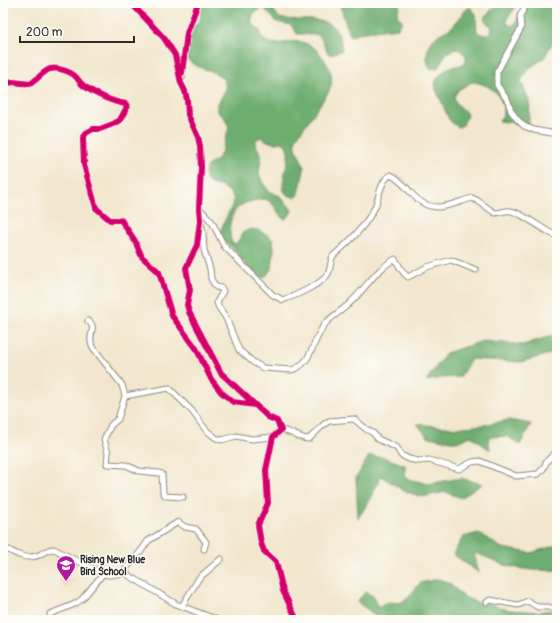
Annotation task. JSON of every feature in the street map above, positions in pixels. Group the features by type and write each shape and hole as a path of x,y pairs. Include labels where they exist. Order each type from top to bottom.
{"street":[{"path":"131,3 164,38 175,55 181,83 186,91 188,115 198,137 200,146 200,221 203,232 204,250 212,280 216,288 222,288 223,291 217,302 218,306 226,318 239,350 253,362 264,368 296,369 307,359 324,325 356,298 386,264 395,259 402,273 408,277 427,267 451,260 476,270"},
{"path":"181,83 187,33 198,3"},
{"path":"527,3 520,16 521,28 497,72 497,85 508,101 511,111 524,126 534,130 557,134"},
{"path":"3,84 13,82 30,84 50,69 57,69 74,75 83,85 100,95 118,103 126,104 127,107 120,120 113,124 93,129 86,133 83,138 84,165 96,208 110,220 120,220 135,241 142,257 159,272 172,316 196,348 211,379 221,392 234,402 255,405"},
{"path":"199,208 212,222 224,246 273,295 283,300 325,278 329,272 331,259 362,229 375,207 386,178 391,175 415,198 434,208 440,208 472,198 495,213 507,211 518,213 557,236"},
{"path":"200,221 197,245 186,268 190,290 187,306 189,312 220,373 268,417 277,421 281,430"},
{"path":"88,320 93,328 90,340 92,346 122,385 125,396 118,419 111,425 104,439 108,454 107,464 126,465 139,471 162,474 163,493 166,496 183,497"},
{"path":"125,396 168,388 192,411 206,430 216,438 222,440 236,436 252,439 273,437 281,430 289,431 305,439 309,439 323,425 330,422 354,419 366,429 373,432 378,439 397,448 402,455 409,459 418,461 429,460 459,469 472,462 480,461 516,476 538,474 557,450"},
{"path":"273,437 266,470 268,503 258,525 264,551 276,562 283,591 296,618 299,620"},
{"path":"123,572 148,541 178,522 185,527 196,529 206,542 204,549"},
{"path":"3,547 21,556 27,557 38,555 47,550 54,549 104,574 123,572 170,600 218,620"},
{"path":"182,606 199,578 221,559"},
{"path":"50,614 75,604 82,599 104,574"},
{"path":"487,602 490,600 518,605 528,601 538,607 548,607 557,610"}],"shaded area":[{"name":"Rising New Blue Bird School","path":"64,577 68,582 74,577 76,579 66,589 58,581"}],"green space":[{"path":"196,3 269,3 279,18 328,23 335,29 340,37 342,50 330,55 319,36 316,34 297,34 291,25 277,22 262,7 253,14 251,23 260,31 263,39 274,44 294,41 306,43 316,49 324,58 332,79 328,93 295,140 296,148 304,170 299,194 295,197 287,195 284,190 283,183 288,149 284,143 271,142 261,137 255,140 256,146 261,154 259,174 262,182 269,191 280,196 292,210 289,216 285,219 282,218 269,201 265,199 244,204 236,209 232,217 230,222 230,237 232,243 236,244 243,233 250,229 258,230 273,240 274,249 272,268 265,277 258,278 247,267 236,251 220,237 220,232 234,199 230,192 225,188 211,184 207,180 205,174 207,166 218,159 229,127 224,117 217,112 218,104 225,91 225,83 217,74 198,67 192,63 187,59 184,53 192,25 198,25 201,17"},
{"path":"339,3 400,3 397,16 402,20 402,22 398,28 358,33 352,36 348,31"},
{"path":"497,3 519,3 508,17 507,23 511,26 515,24 529,3 557,3 557,34 544,58 528,69 521,81 529,102 529,125 499,121 503,112 500,98 493,90 483,84 472,82 458,90 454,97 456,102 467,115 463,125 459,127 452,123 448,118 435,86 437,78 442,73 450,67 459,66 466,62 466,56 455,48 446,54 440,65 434,69 430,68 428,64 427,51 433,40 439,34 452,27 464,11 470,7 476,14 477,32 483,35 491,33 492,26 484,19"},
{"path":"557,334 557,352 521,362 471,359 460,377 441,378 426,381 446,353 483,341 523,345"},
{"path":"509,420 531,424 520,445 507,436 488,437 490,450 471,436 457,442 428,437 417,424 455,428"},
{"path":"369,456 383,457 405,465 405,478 428,484 461,478 482,484 461,498 446,492 422,497 404,491 381,476 370,500 358,518 356,478"},
{"path":"479,533 502,548 531,553 557,545 557,570 534,570 512,567 474,553 479,573 453,554 463,537"},
{"path":"438,579 450,583 464,597 478,603 487,603 509,610 539,612 550,610 557,614 557,620 377,620 371,612 357,602 365,592 373,596 379,609 382,604 389,602 400,603 408,598 420,583"}],"cycle path":[{"path":"131,3 164,38 175,55 181,83 187,100 188,115 198,137 200,146 200,221 197,245 186,268 190,290 187,305 189,312 221,373 268,417 277,421 281,430 273,437 266,470 268,503 258,525 264,551 276,562 283,591 296,618 299,620"},
{"path":"182,73 187,33 198,3"},
{"path":"3,84 13,82 30,84 47,70 60,69 67,71 76,77 81,84 98,95 109,100 126,104 127,107 120,120 100,129 93,129 86,133 83,138 84,165 96,208 110,220 121,220 135,241 142,257 159,272 172,316 196,348 211,379 221,392 233,402 255,405"}],"place":[{"name":"Rising New Blue Bird School","path":"66,582"}]}
